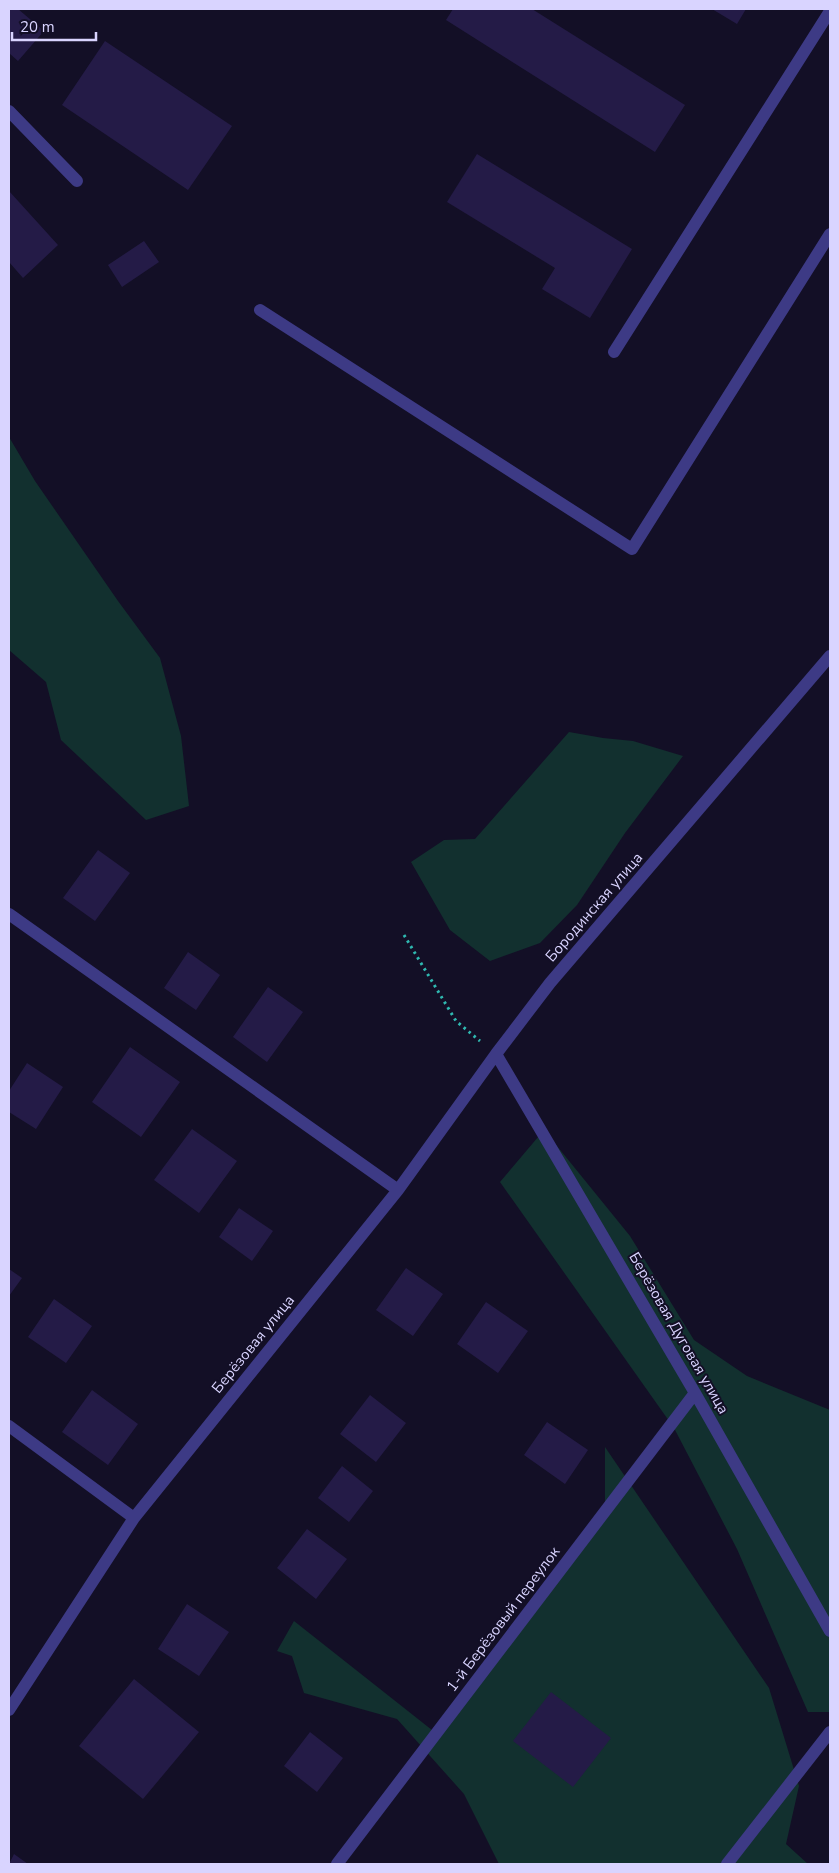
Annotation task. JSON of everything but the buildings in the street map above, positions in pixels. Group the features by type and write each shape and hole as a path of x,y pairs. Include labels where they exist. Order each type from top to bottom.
{"street":[{"path":"614,352 830,11"},
{"path":"9,111 77,181"},
{"path":"260,310 632,549 830,234"},
{"name":"Бородинская улица","path":"398,1190 496,1054 550,983 830,656"},
{"path":"9,914 398,1190"},
{"name":"Берёзовая Дуговая улица","path":"496,1054 696,1394 830,1631"},
{"name":"Берёзовая улица","path":"9,1710 134,1518 398,1190"},
{"name":"1-й Берёзовый переулок","path":"337,1864 696,1394"},
{"path":"9,1426 134,1518"},
{"path":"727,1864 830,1732"}],"path":[{"path":"404,935 456,1022 496,1054"}],"green space":[{"path":"9,437 35,481 160,658 181,736 189,806 146,820 61,740 46,682 9,650"},
{"path":"569,732 633,741 683,756 625,833 577,905 540,943 490,961 450,930 411,862 444,840 475,839"},
{"path":"544,1130 630,1236 694,1340 747,1376 830,1410 830,1712 808,1712 737,1549 674,1428 500,1182"},
{"path":"605,1447 769,1688 799,1786 786,1844 808,1864 499,1864 464,1794 397,1719 304,1693 292,1656 277,1651 294,1621 437,1734 605,1506"}]}
